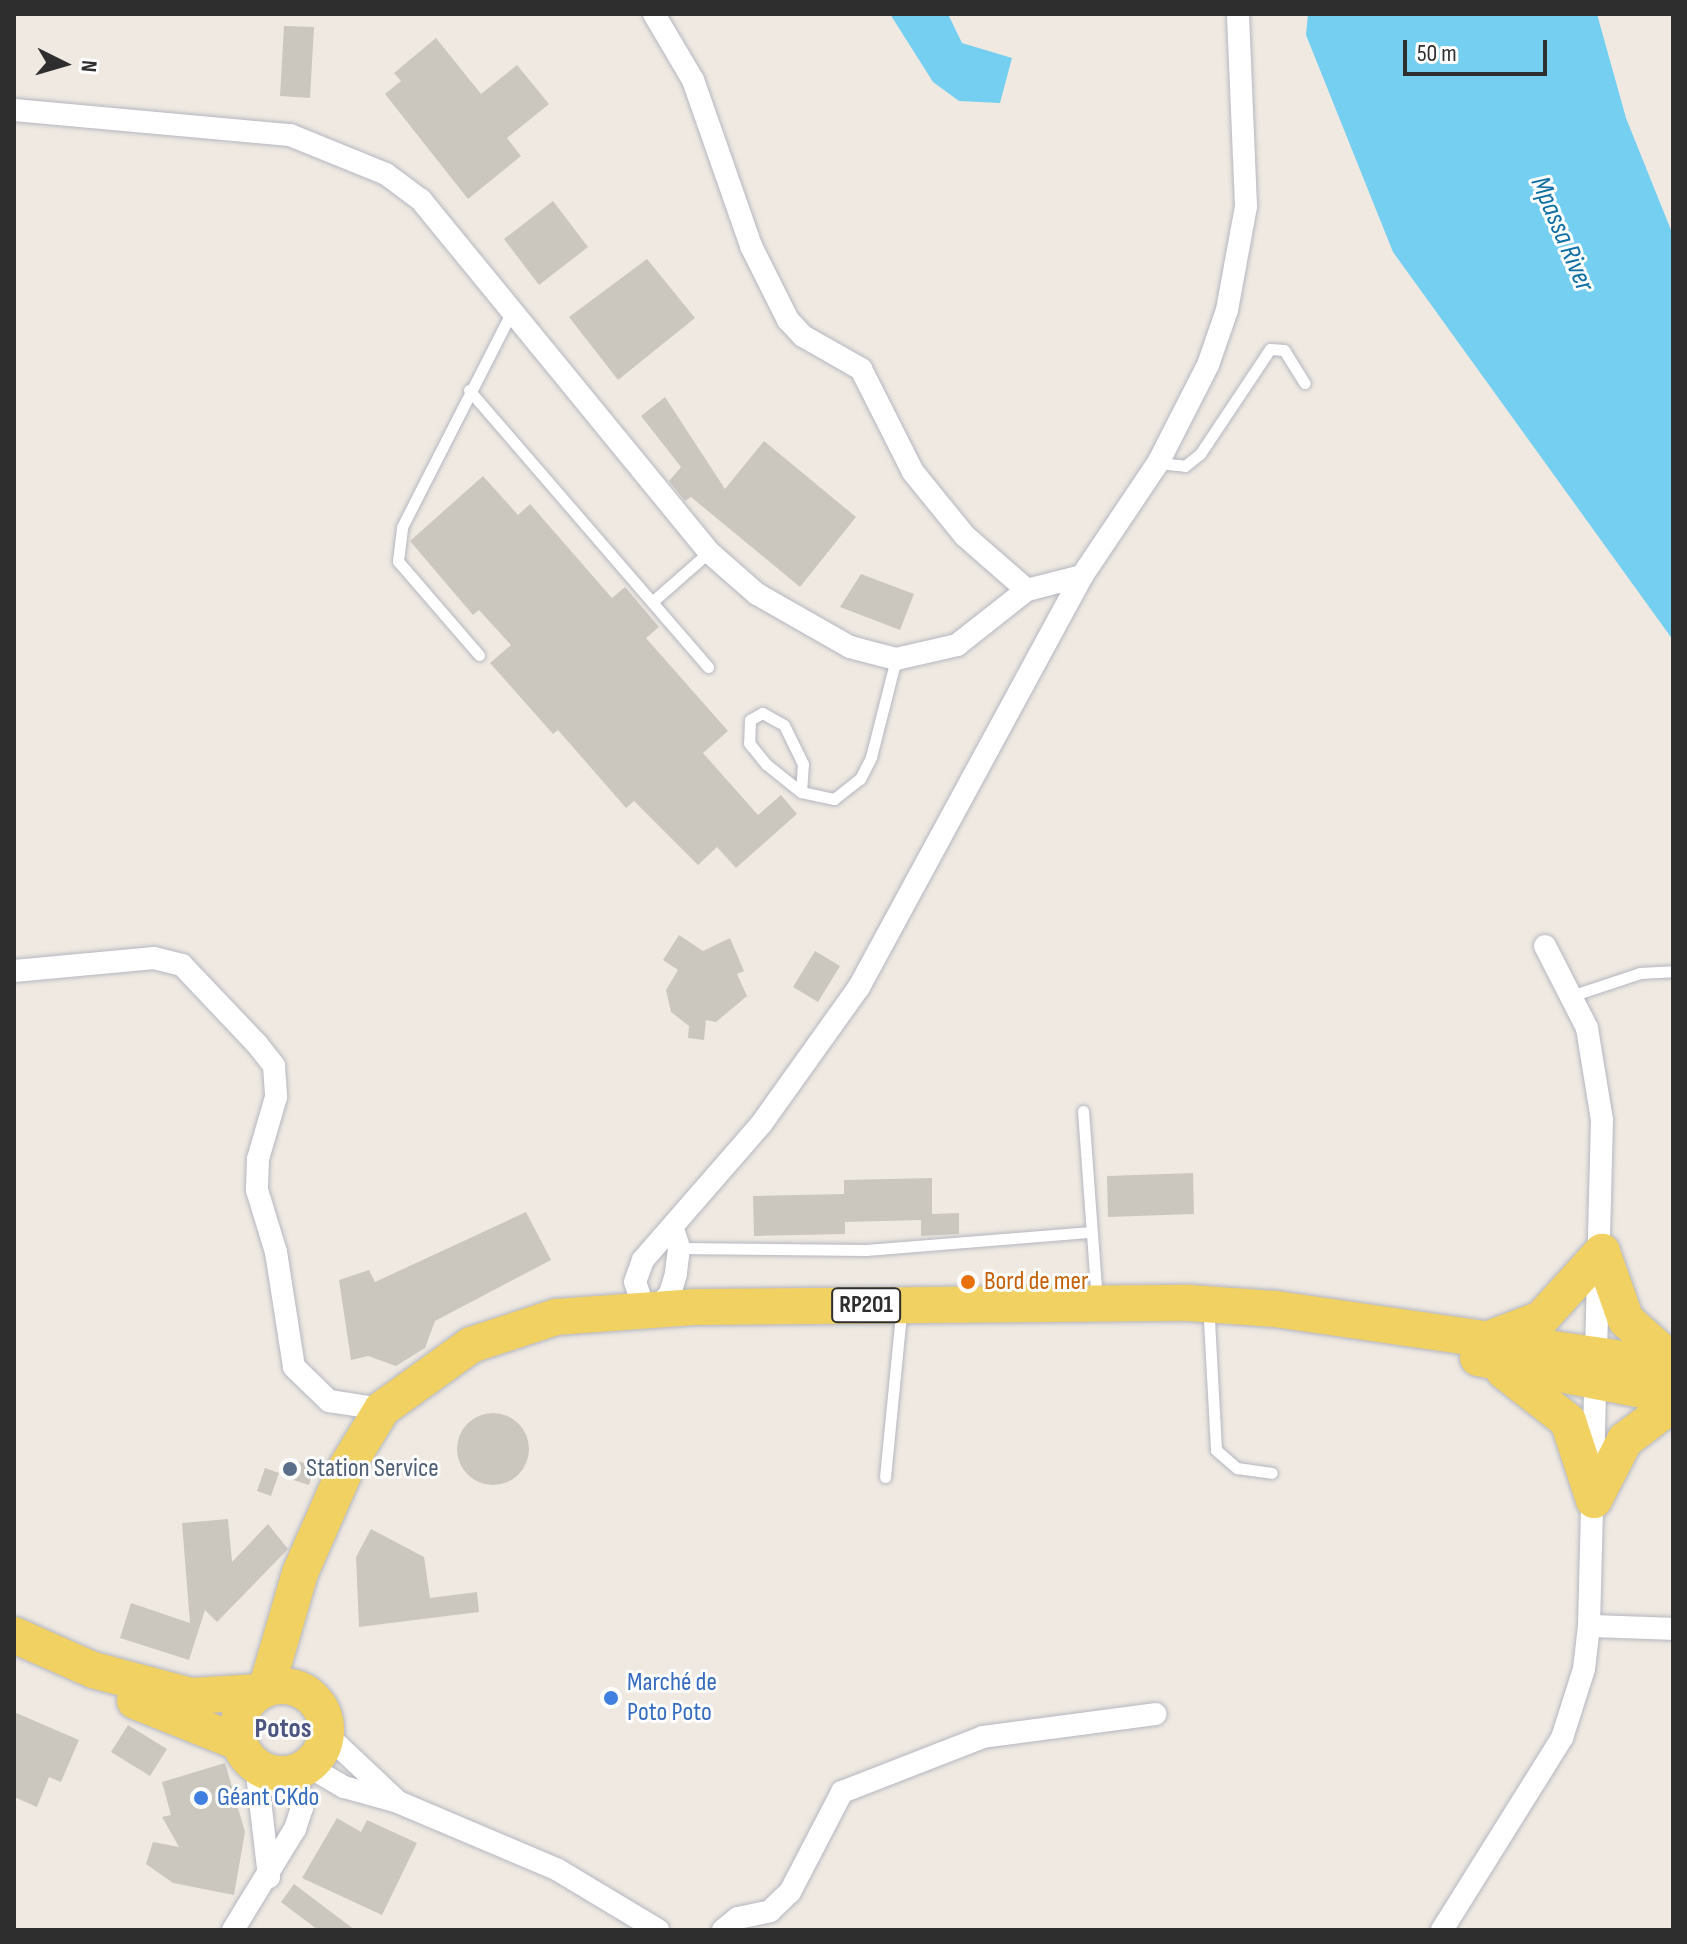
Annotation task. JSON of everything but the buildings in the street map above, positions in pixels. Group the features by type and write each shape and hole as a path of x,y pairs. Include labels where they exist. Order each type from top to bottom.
{"main road":[{"path":"1594,1500 1568,1421 1484,1348 1541,1319 1602,1252 1626,1320 1673,1364"},
{"name":"RP201","path":"272,1688 300,1573 346,1468 382,1409 437,1366 514,1328 570,1315 654,1310 1097,1305 1251,1307 1599,1367 1673,1364"},
{"name":"RP201","path":"248,1754 240,1714 272,1688 362,1478 420,1402 476,1363 519,1344 579,1331 1209,1320 1484,1348"},
{"name":"RP201","path":"1599,1367 1673,1396"},
{"path":"1594,1500 1625,1440 1673,1404"},
{"path":"14,1635 93,1670 191,1696 272,1688 319,1705 326,1734 303,1769 248,1754 14,1655"}],"street":[{"path":"654,14 693,80 751,246 788,320 803,336 861,369 913,472 965,536 1027,590"},
{"path":"676,1238 670,1294 654,1310 641,1300 635,1282 650,1250 676,1238 859,987 1082,576 1158,463 1208,365 1238,262 1248,152 1238,14"},
{"path":"14,110 231,127 340,151 421,200 510,315 709,552 757,594 850,647 896,659 957,645 1027,590 1082,576"},
{"path":"1442,1930 1562,1738 1584,1669 1589,1626 1602,1252 1598,1078 1587,1028 1545,946"},
{"path":"14,971 154,958 182,965 257,1044 274,1066 276,1097 258,1159 257,1190 276,1252 294,1367 329,1401 382,1409"},
{"path":"1589,1626 1673,1629"},
{"path":"723,1930 738,1918 770,1911 790,1892 842,1792 983,1737 1155,1714"},
{"path":"326,1734 398,1802"},
{"path":"248,1754 269,1877"},
{"path":"233,1930 269,1877 302,1808 303,1769 344,1787 398,1802 558,1870 658,1930"}],"lane":[{"path":"479,655 398,561 402,527 469,390 510,315"},
{"path":"1158,463 1185,466 1200,454 1270,349 1284,350 1305,383"},
{"path":"469,390 708,667"},
{"path":"652,602 709,552"},
{"path":"801,792 799,749 784,725 756,714 749,743 801,792 834,799 860,779 896,659"},
{"path":"1571,996 1640,973 1673,971"},
{"path":"1083,1111 1097,1305"},
{"path":"676,1238 866,1250 1091,1232"},
{"path":"1209,1320 1216,1450 1237,1468 1272,1473"},
{"path":"885,1477 900,1323"}],"water":[{"path":"890,14 948,14 962,43 1012,58 1000,103 959,101 933,82"},
{"name":"Mpassa River","path":"1308,14 1597,14 1626,118 1673,235 1673,640 1393,252 1306,35"}],"place":[{"name":"Bord de mer","path":"968,1282"},
{"name":"Station Service","path":"290,1469"},
{"name":"Marché de Poto Poto","path":"611,1698"},
{"name":"Géant CKdo","path":"201,1798"}],"district":[{"name":"Potos","path":"283,1729"}]}
